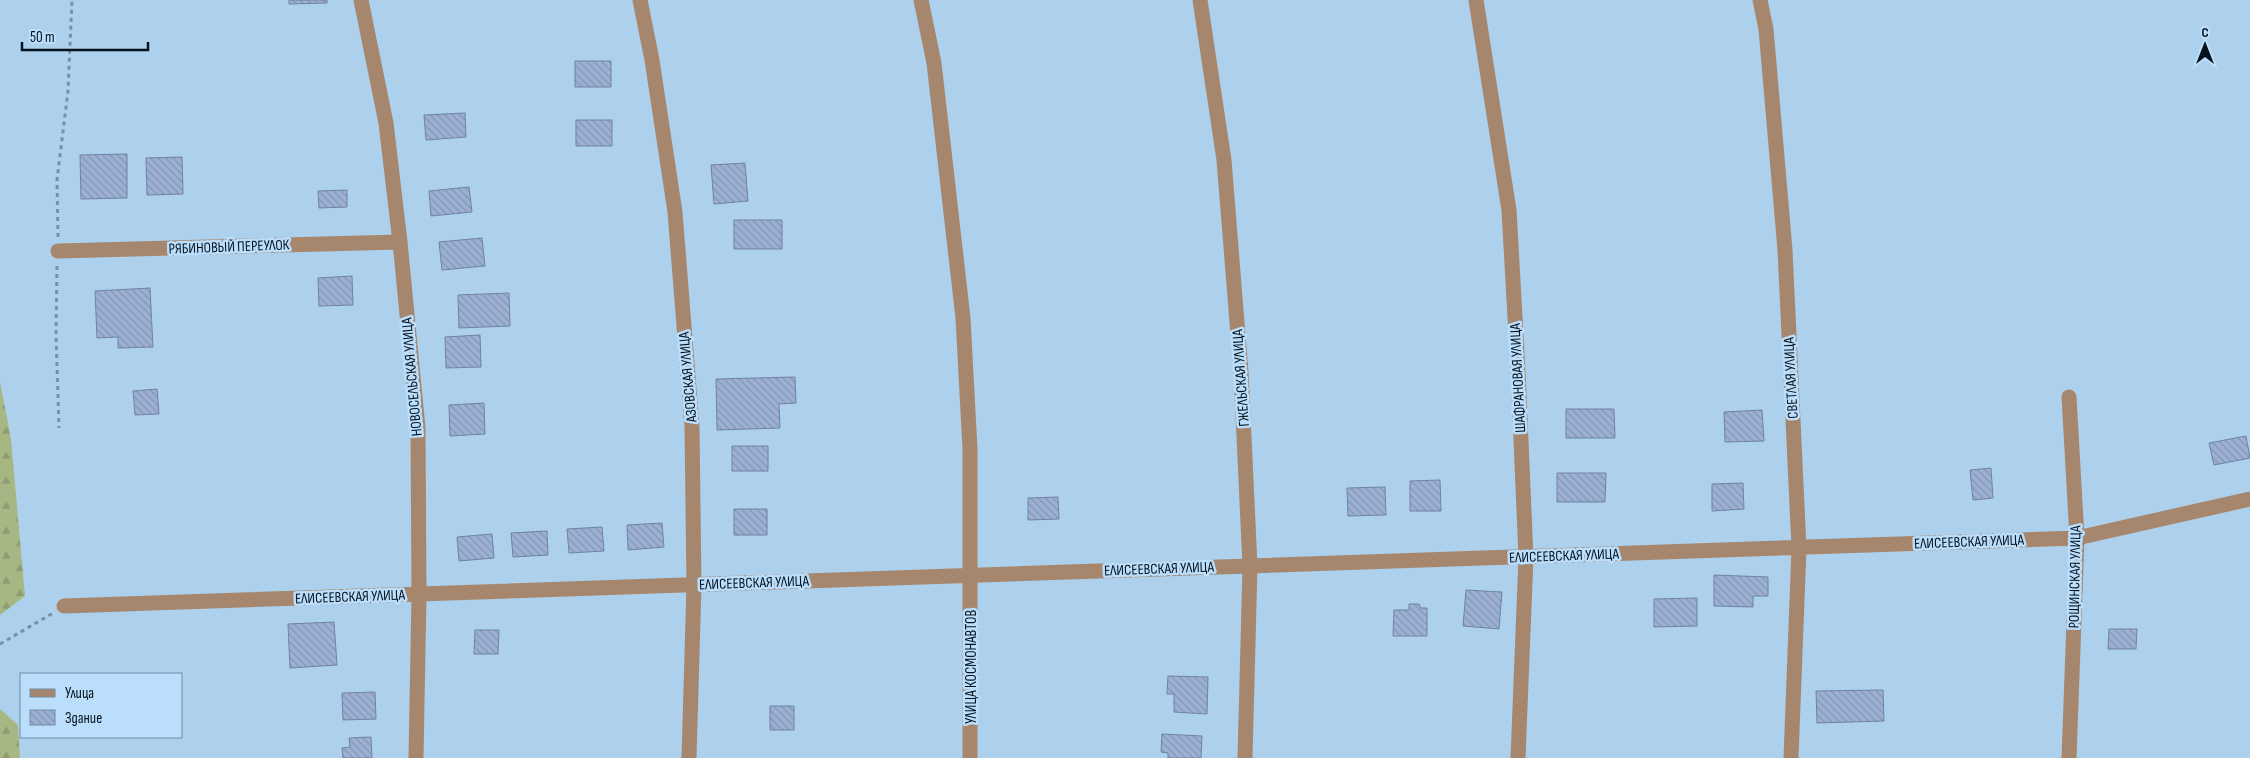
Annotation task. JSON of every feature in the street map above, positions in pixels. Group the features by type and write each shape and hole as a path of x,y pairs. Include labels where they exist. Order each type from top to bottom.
{"street":[{"name":"НОВОСЕЛЬСКАЯ УЛИЦА","path":"362,0 386,123 400,242 418,428 419,594 416,758"},
{"name":"АЗОВСКАЯ УЛИЦА","path":"640,0 652,60 675,212 692,426 694,585 689,758"},
{"name":"УЛИЦА КОСМОНАВТОВ","path":"921,0 934,64 963,318 970,449 972,576 970,758"},
{"name":"ГЖЕЛЬСКАЯ УЛИЦА","path":"1200,0 1224,160 1241,372 1250,566 1245,758"},
{"name":"ШАФРАНОВАЯ УЛИЦА","path":"1476,0 1509,210 1526,557 1518,758"},
{"name":"СВЕТЛАЯ УЛИЦА","path":"1760,0 1766,29 1785,250 1799,548 1791,758"},
{"name":"РЯБИНОВЫЙ ПЕРЕУЛОК","path":"58,252 400,242"},
{"name":"РОЩИНСКАЯ УЛИЦА","path":"2068,397 2077,538 2069,758"},
{"name":"ЕЛИСЕЕВСКАЯ УЛИЦА","path":"64,606 2077,538 2250,499"}],"path":[{"path":"59,428 56,336 57,180 68,91 72,0"},
{"path":"0,644 64,606"}],"green space":[{"path":"0,382 11,439 25,596 0,615"},
{"path":"0,709 18,725 20,758 0,758"}],"building":[{"path":"289,0 327,0 327,3 289,4"},
{"path":"575,61 611,61 611,87 575,87"},
{"path":"465,113 466,137 426,140 424,115"},
{"path":"576,120 612,120 612,146 576,146"},
{"path":"127,154 127,198 81,199 80,155"},
{"path":"182,157 183,194 147,195 146,158"},
{"path":"745,163 748,201 714,204 711,165"},
{"path":"469,187 472,212 431,216 429,191"},
{"path":"347,190 347,207 319,208 318,191"},
{"path":"734,220 782,220 782,249 734,249"},
{"path":"482,238 485,266 442,270 439,242"},
{"path":"352,276 353,305 319,306 318,278"},
{"path":"150,288 153,347 118,348 118,337 97,338 95,291"},
{"path":"509,293 510,326 459,328 458,295"},
{"path":"480,335 481,367 446,368 445,337"},
{"path":"795,377 796,403 779,404 780,428 717,430 716,379"},
{"path":"157,389 159,414 135,415 133,391"},
{"path":"484,403 485,434 450,436 449,405"},
{"path":"1566,409 1614,409 1615,438 1566,438"},
{"path":"1762,410 1764,441 1725,442 1724,412"},
{"path":"2246,436 2250,458 2214,465 2209,443"},
{"path":"732,446 768,446 768,471 732,471"},
{"path":"1991,468 1993,498 1973,500 1970,470"},
{"path":"1557,473 1606,473 1605,502 1557,502"},
{"path":"1440,480 1441,511 1410,511 1410,481"},
{"path":"1743,483 1744,509 1712,511 1712,484"},
{"path":"1385,487 1386,515 1348,516 1347,488"},
{"path":"1058,497 1059,519 1028,520 1028,498"},
{"path":"734,509 767,509 767,535 734,535"},
{"path":"662,523 664,547 628,550 627,525"},
{"path":"602,527 604,551 569,553 567,529"},
{"path":"547,531 548,555 513,557 511,533"},
{"path":"492,534 494,558 459,561 457,537"},
{"path":"1714,575 1768,577 1768,596 1753,596 1753,607 1714,606"},
{"path":"1466,590 1502,592 1499,629 1463,626"},
{"path":"1697,598 1697,626 1654,627 1654,599"},
{"path":"1409,604 1419,604 1421,608 1427,608 1427,636 1393,636 1394,610 1409,610"},
{"path":"334,622 337,665 290,668 288,624"},
{"path":"2109,629 2137,629 2136,649 2108,649"},
{"path":"475,630 499,630 498,654 474,654"},
{"path":"1168,676 1208,677 1207,714 1174,712 1174,694 1167,694"},
{"path":"1883,690 1884,721 1817,723 1816,691"},
{"path":"375,692 376,719 343,720 342,693"},
{"path":"770,706 794,706 794,730 770,730"},
{"path":"1162,734 1202,736 1201,758 1168,758 1168,753 1161,752"},
{"path":"371,737 372,758 343,758 342,748 350,747 349,738"}]}
